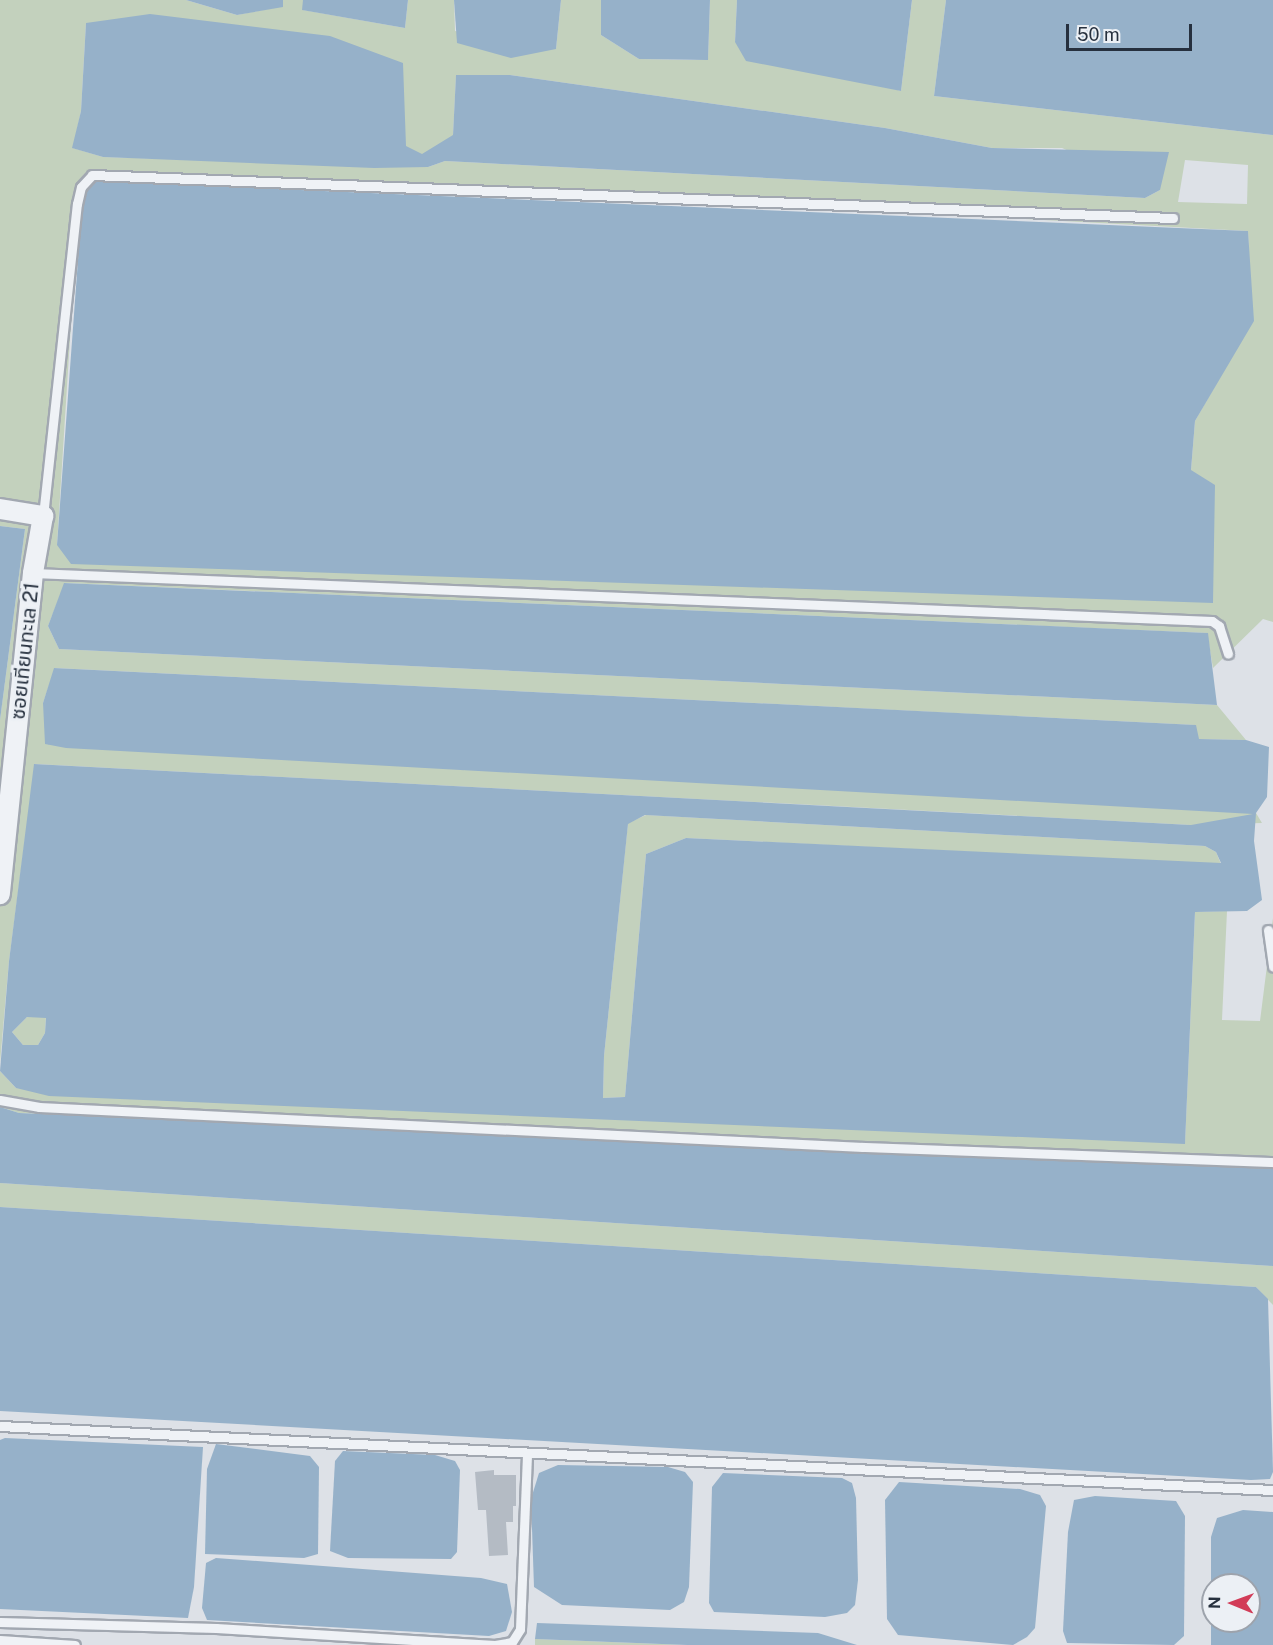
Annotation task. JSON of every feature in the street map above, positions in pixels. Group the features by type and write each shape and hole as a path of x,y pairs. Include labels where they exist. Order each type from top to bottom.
{"street":[{"path":"0,509 43,516"},
{"name":"ซอยเทียนทะเล 21","path":"0,894 33,573 43,516"}],"lane":[{"path":"43,516 77,204 81,188 92,176 1173,218"},
{"path":"33,573 1212,621 1219,626 1228,654"},
{"path":"1268,930 1273,968"},
{"path":"0,1100 63,1108 863,1147 1273,1162"},
{"path":"0,1426 1273,1490"},
{"path":"0,1622 216,1629 495,1645 512,1642 520,1629 527,1453"},
{"path":"0,1640 75,1645"}],"green space":[{"path":"0,0 186,0 237,15 283,6 283,0 303,0 303,10 405,28 408,0 454,0 455,31 556,49 561,0 601,0 601,35 639,59 692,60 708,59 710,0 737,0 735,42 901,91 912,0 946,0 934,96 1273,135 1273,622 1263,619 1213,668 1207,633 65,583 48,626 59,649 1217,705 1246,740 1198,739 1195,725 55,668 43,703 1256,813 1262,823 1191,825 35,764 9,961 0,1063 0,720 25,529 0,526","holes":["86,23 422,155 453,136 456,76 510,75 885,128 992,148 1062,148 1160,190 1145,198 445,161 428,167 103,157 73,148 81,111","1185,160 1248,165 1247,204 1178,202","105,170 1248,231 1249,256 1219,379 1195,421 1191,470 57,545 79,196"]},
{"path":"646,815 1205,846 1216,852 1221,864 686,838 646,854 625,1097 603,1098 604,1056 628,823"},
{"path":"1227,911 1222,1020 1260,1021 1273,918 1273,1169 19,1113 0,1107 0,1071 16,1088 1185,1143 1195,912"},
{"path":"27,1017 46,1017 45,1033 38,1045 23,1045 12,1032"},
{"path":"0,1183 1273,1266 1273,1305 1256,1287 0,1207"},
{"path":"535,1639 687,1645 535,1645"}],"water":[{"path":"186,0 283,0 283,7 237,15"},
{"path":"303,0 408,0 405,28 302,10"},
{"path":"454,0 561,0 556,49 511,58 457,43"},
{"path":"601,0 710,0 708,60 639,59 601,35"},
{"path":"737,0 912,0 901,91 746,61 735,42"},
{"path":"946,0 1273,0 1273,135 934,96"},
{"path":"150,14 330,36 403,63 406,146 422,154 453,135 456,75 510,75 885,128 992,148 1169,152 1160,190 1145,198 445,161 428,167 374,168 103,157 72,148 81,111 86,23"},
{"path":"94,181 1248,231 1254,321 1195,421 1191,470 1215,485 1213,603 71,564 57,545 83,192"},
{"path":"0,526 25,529 0,720"},
{"path":"64,583 1208,633 1217,705 59,649 48,626"},
{"path":"54,668 1196,725 1199,739 1246,740 1269,747 1267,797 1256,813 1254,841 1262,900 1247,911 1195,912 1185,1144 49,1096 16,1088 0,1071 9,961 34,764 1191,825 1253,814 66,748 45,744 43,703","holes":["645,815 1205,846 1216,852 1221,863 686,838 646,854 625,1097 603,1098 604,1056 628,824","27,1017 46,1018 45,1033 38,1045 23,1045 12,1032"]},
{"path":"0,1107 19,1113 1273,1169 1273,1266 0,1183"},
{"path":"0,1207 1256,1287 1268,1299 1273,1472 1270,1479 1251,1480 0,1411"},
{"path":"5,1438 203,1447 194,1587 188,1618 0,1609 0,1440"},
{"path":"216,1444 310,1456 319,1467 318,1554 304,1558 205,1554 207,1469"},
{"path":"343,1451 435,1455 455,1461 460,1470 457,1552 451,1559 348,1558 330,1551 335,1461"},
{"path":"558,1465 668,1467 685,1472 693,1482 689,1587 684,1602 670,1610 562,1605 534,1587 531,1499 539,1473"},
{"path":"723,1473 842,1478 852,1483 856,1498 858,1580 855,1605 847,1613 825,1617 714,1612 709,1603 712,1487"},
{"path":"899,1482 1020,1489 1040,1495 1046,1506 1035,1628 1027,1637 1013,1645 898,1635 887,1619 885,1500"},
{"path":"1095,1496 1176,1501 1185,1516 1184,1636 1174,1645 1067,1643 1063,1631 1068,1532 1074,1500"},
{"path":"1243,1510 1273,1512 1273,1645 1211,1645 1211,1633 1261,1633 1261,1573 1211,1573 1211,1537 1217,1518"},
{"path":"216,1558 481,1578 507,1584 512,1612 506,1631 489,1636 207,1620 202,1608 206,1563"},
{"path":"537,1623 818,1633 857,1645 687,1645 535,1639"}],"building":[{"path":"494,1470 494,1475 516,1475 516,1506 513,1506 513,1522 506,1522 508,1555 489,1556 486,1510 478,1510 475,1472"}]}
